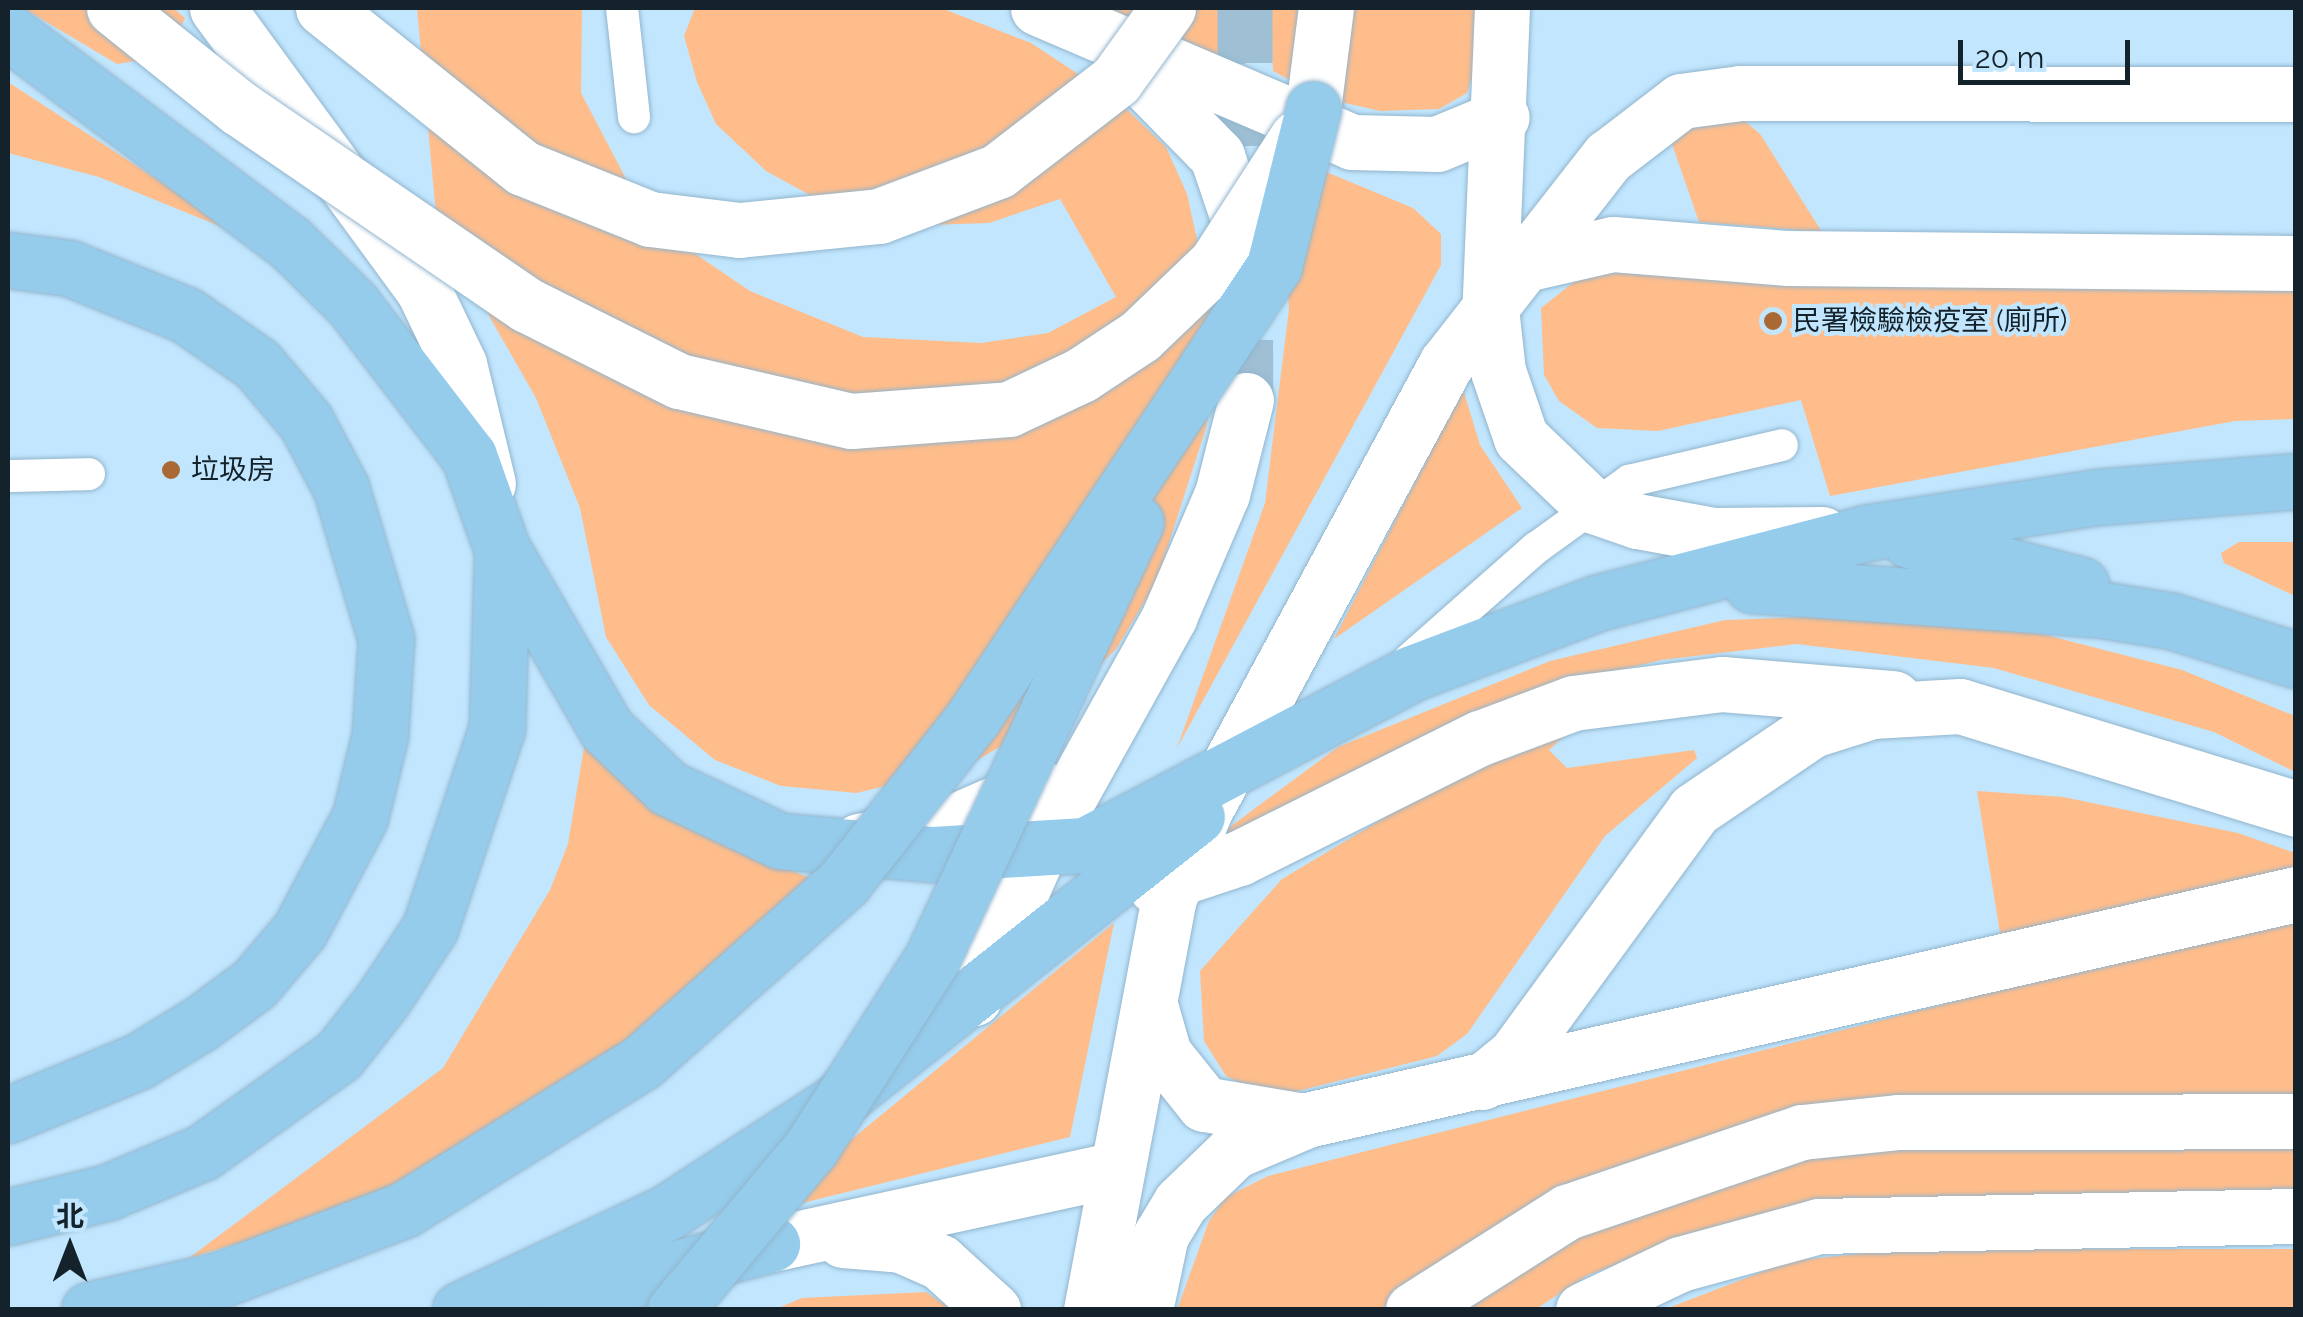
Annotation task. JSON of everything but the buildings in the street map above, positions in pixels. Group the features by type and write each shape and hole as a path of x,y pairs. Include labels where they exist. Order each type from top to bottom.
{"main road":[{"path":"8,32 328,280 444,420 578,690 635,760 717,818 815,846 1040,850 1084,845 1212,795"},
{"path":"89,1310 222,1279 406,1208 642,1062 844,882 973,718 1186,409 1274,266 1313,109"},
{"path":"8,260 70,268 186,315 257,364 306,422 341,488 386,639 380,735 360,817 300,930 254,984 201,1024 139,1062 8,1115"},
{"path":"675,1310 782,1188 932,959 1186,409"},
{"path":"460,1310 666,1213 834,1104 974,998 1212,795 1290,736 1368,695 1512,632 1866,534 2098,497 2296,481"},
{"path":"8,1217 108,1192 203,1152 339,1055 430,928 496,728 498,530"},
{"path":"1866,534 2046,570 2172,621 2296,660"},
{"path":"1657,590 1801,583 2172,621"},
{"path":"508,1310 772,1244"}],"street":[{"path":"114,8 269,130 526,304 679,382 851,421 1008,409 1140,336 1239,232 1313,109 1326,8"},
{"path":"217,8 423,289 458,364 498,530"},
{"path":"324,8 523,168 650,219 739,230 880,216 998,171 1116,80 1168,8"},
{"path":"1502,8 1506,282 1498,371 1522,438 1591,505 1696,534 1866,534"},
{"path":"1056,14 1352,142 1438,144 1502,118"},
{"path":"1056,14 1196,127 1230,181 1252,265"},
{"path":"1091,1310 1176,881 1212,795 1506,282 1608,157 1682,101 1740,93 2296,94"},
{"path":"1506,282 1614,244 1788,258 2296,263"},
{"path":"974,998 1040,850 1113,722 1222,494 1246,400"},
{"path":"1092,901 1176,881 1573,704 1722,684 1960,706 2296,809"},
{"path":"1482,1082 1515,1055 1694,810 1812,730 1872,711 1960,706"},
{"path":"815,846 895,836 1016,798 1113,722"},
{"path":"1145,1310 1161,1235 1180,1203 1234,1151 1308,1120 2296,894"},
{"path":"1150,1004 1164,1054 1204,1104 1259,1120 1308,1120"},
{"path":"1414,1310 1566,1212 1802,1132 1899,1122 2296,1121"},
{"path":"772,1244 1116,1169"},
{"path":"1583,1310 1680,1264 1820,1226 2296,1216"},
{"path":"772,1244 901,1245 940,1262 993,1310"}],"lane":[{"path":"622,8 634,116"},
{"path":"1368,695 1591,505 1629,481 1782,445"},
{"path":"8,476 89,474"}],"shaded area":[{"path":"23,8 173,8 185,18 166,56 117,64"},
{"path":"417,8 582,8 581,93 636,198 688,249 750,291 863,337 981,343 1048,333 1116,297 1060,199 989,223 897,226 830,206 766,171 716,124 697,82 684,36 695,8 941,8 1031,43 1116,99 1166,147 1187,194 1220,343 1206,428 1156,583 1116,649 1045,720 969,765 857,793 781,786 715,760 649,705 606,637 580,508 536,398 437,225"},
{"path":"1085,8 1228,8 1230,61"},
{"path":"1271,8 1474,8 1480,50 1467,93 1439,109 1380,111 1323,98 1273,71"},
{"path":"8,82 244,236 99,177 8,153"},
{"path":"1740,117 1760,134 1822,232 1699,222 1672,144 1689,129"},
{"path":"1324,171 1413,208 1441,234 1441,265 1177,748 1265,503 1289,309 1284,231"},
{"path":"1595,265 2295,282 2295,419 2235,421 1830,496 1801,400 1658,431 1597,428 1559,401 1544,375 1541,308"},
{"path":"1463,389 1480,445 1522,508 1334,639"},
{"path":"2239,542 2295,542 2295,596 2224,563 2221,553"},
{"path":"1864,615 2042,634 2182,670 2295,716 2295,772 2214,732 1994,668 1797,644 1661,660 1544,689 1326,798 1215,838 1338,747 1550,661 1725,620"},
{"path":"589,717 697,833 815,880 743,958 504,1135 320,1219 189,1258 443,1068 550,890 568,844"},
{"path":"1573,728 1549,750 1567,768 1694,750 1697,758 1605,836 1467,1034 1437,1056 1270,1098 1226,1076 1204,1041 1200,971 1282,879 1459,773"},
{"path":"1977,791 2063,797 2238,833 2295,853 2295,871 2001,939"},
{"path":"2295,915 2295,1105 1904,1105 1430,1267 1381,1309 1177,1310 1209,1221 1226,1197 1268,1176"},
{"path":"1114,923 1070,1137 746,1217 823,1163"},
{"path":"2295,1146 2295,1196 1694,1237 1588,1275 1536,1309 1451,1310 1534,1254 1753,1164 1865,1150"},
{"path":"1904,1249 2295,1249 2295,1309 1663,1310 1790,1261"},
{"path":"926,1292 951,1309 776,1309 802,1298"}],"tunnel":[{"path":"1245,8 1246,400"}],"place":[{"name":"民署檢驗檢疫室 (廁所)","path":"1773,321"},
{"name":"垃圾房","path":"171,470"}]}
